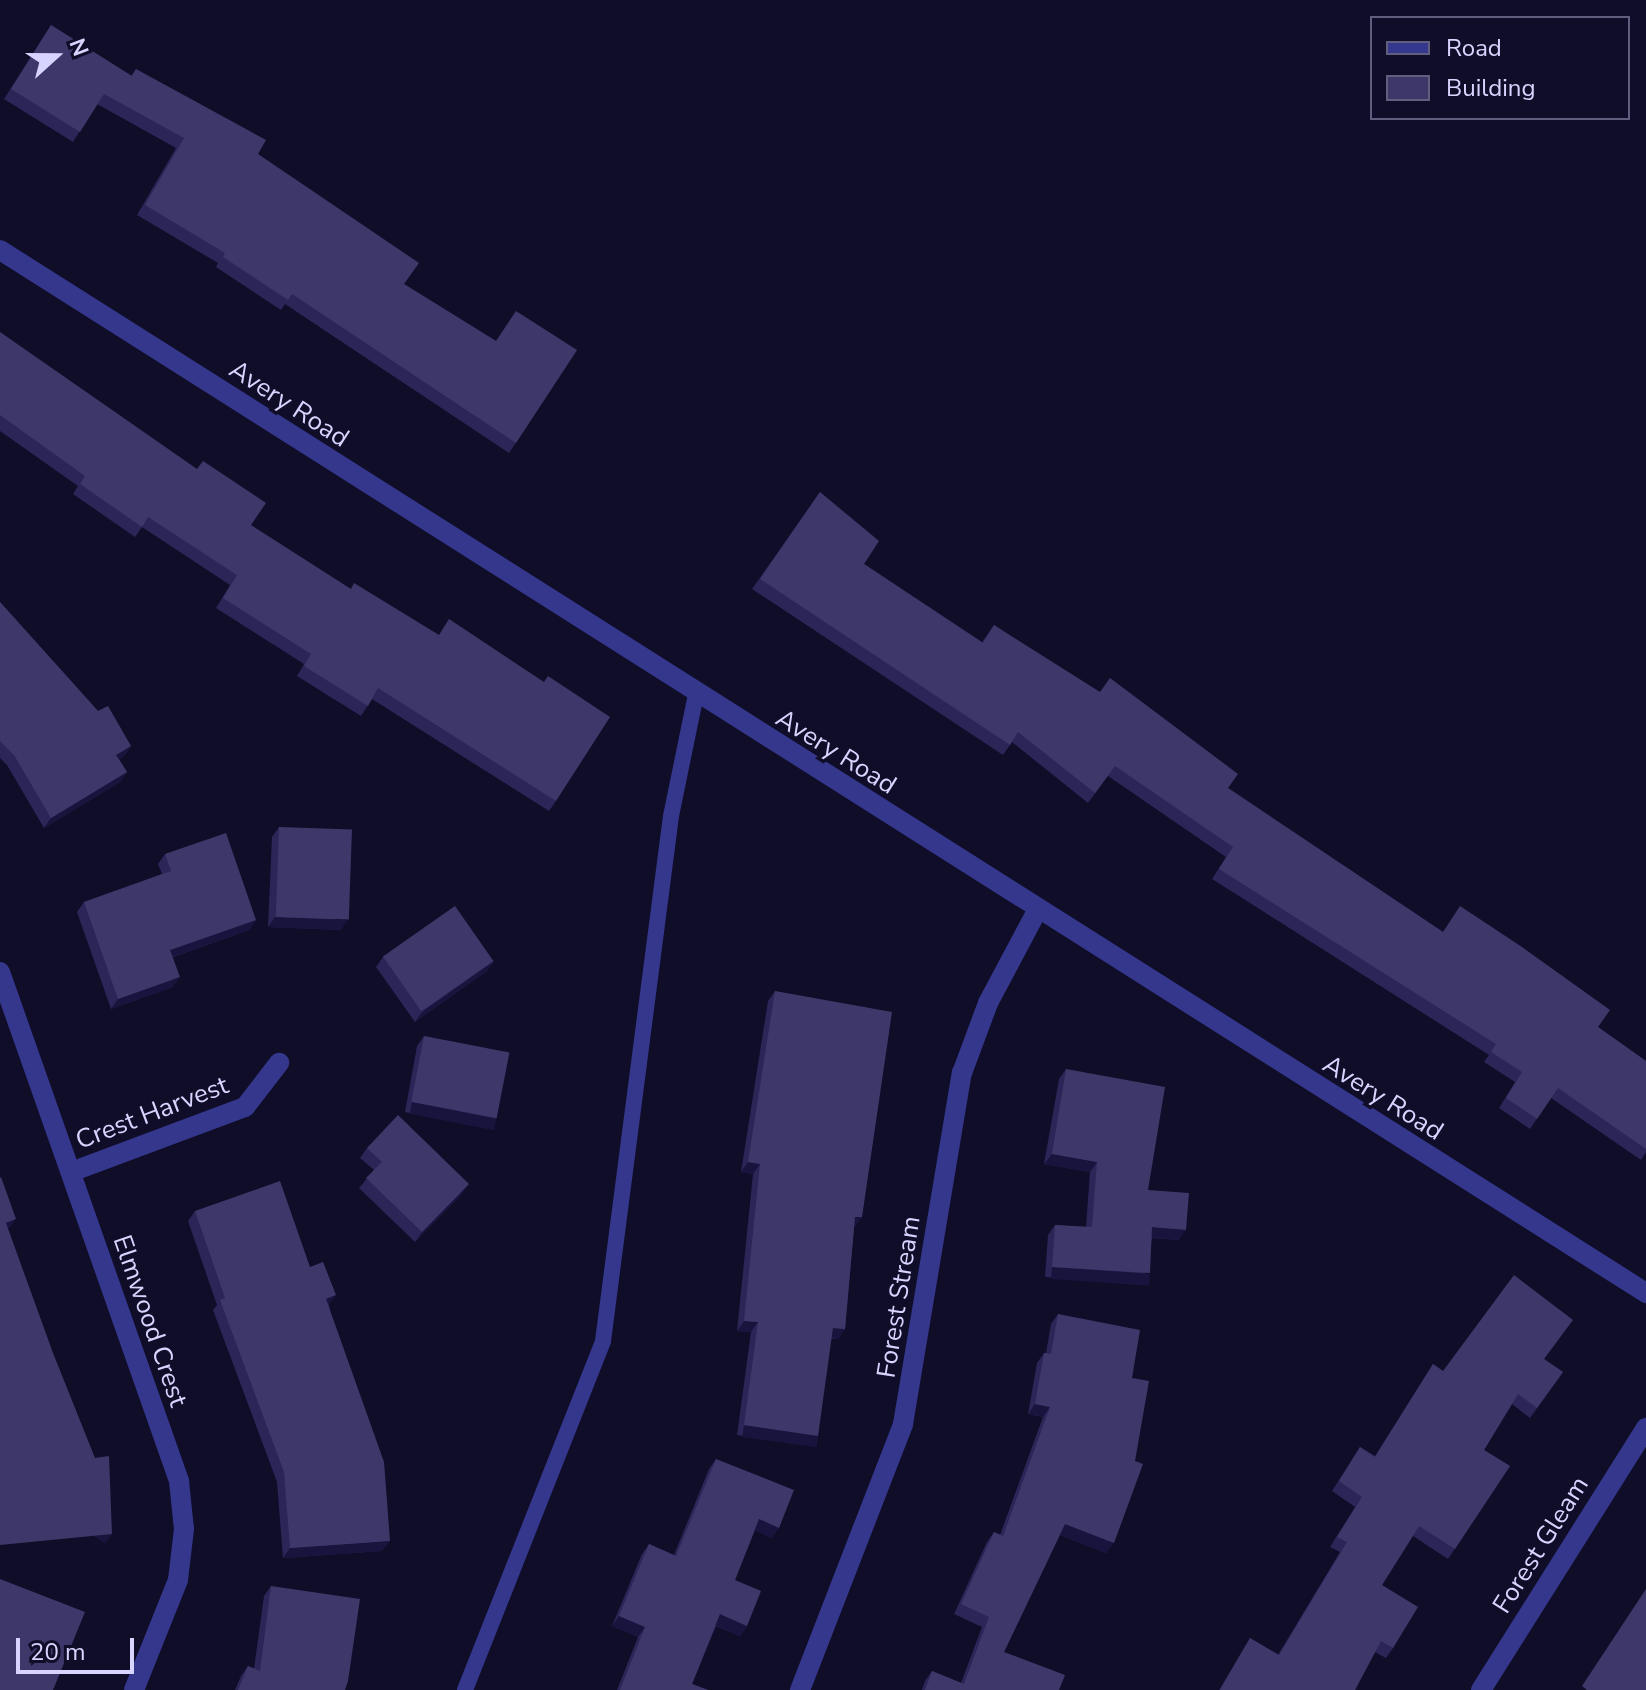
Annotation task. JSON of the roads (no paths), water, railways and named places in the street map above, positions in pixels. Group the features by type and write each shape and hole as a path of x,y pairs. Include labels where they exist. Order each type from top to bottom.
{"street":[{"name":"Avery Road","path":"0,250 1037,911 1646,1293"},
{"name":"Forest Stream","path":"800,1690 903,1424 962,1073 988,1003 1037,911"},
{"name":"Elmwood Crest","path":"0,972 179,1481 184,1529 178,1580 134,1690"},
{"name":"Crest Harvest","path":"71,1172 245,1107 279,1063"},
{"name":"Forest Gleam","path":"1481,1690 1646,1428"}],"lane":[{"path":"465,1690 603,1341 671,816 696,694"}]}
